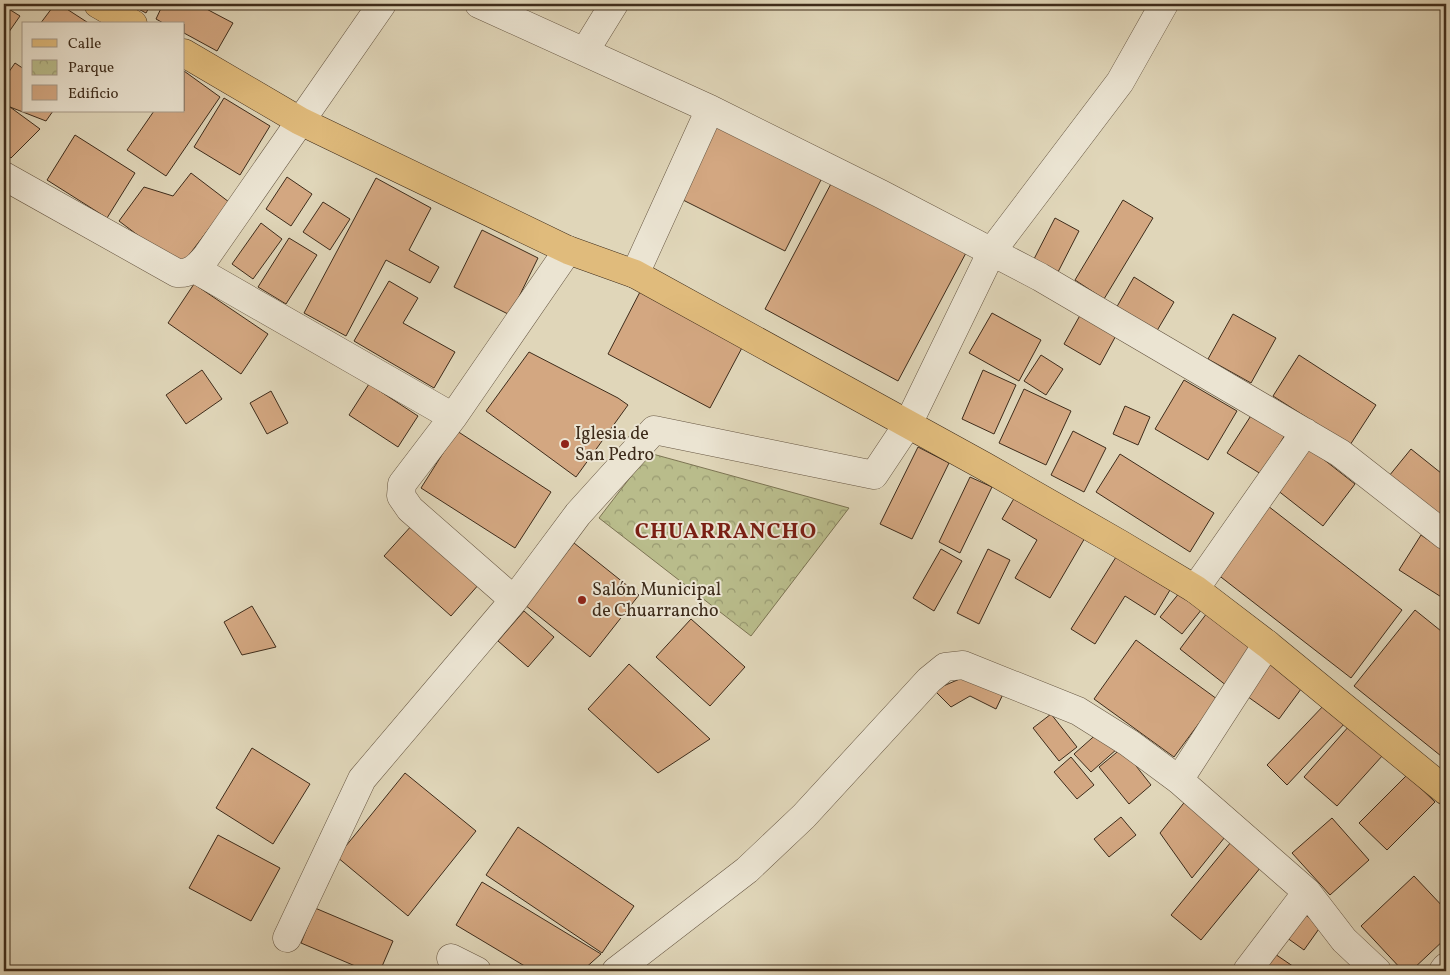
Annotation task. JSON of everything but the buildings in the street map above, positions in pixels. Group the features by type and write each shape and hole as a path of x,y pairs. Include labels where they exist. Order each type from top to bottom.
{"main road":[{"path":"98,4 130,22"},
{"path":"185,54 300,121 568,250 635,274 1112,539 1195,589 1267,644 1446,791"}],"street":[{"path":"4,176 177,273 185,274 195,269 206,257 382,4"},
{"path":"479,4 710,109 881,194 1040,277 1340,453 1446,536"},
{"path":"585,51 614,4"},
{"path":"287,938 362,779 514,600 578,514 654,430 874,475 908,424 992,251 1120,82 1164,4"},
{"path":"635,274 710,109"},
{"path":"514,600 410,509 401,496 402,484 453,417 568,250"},
{"path":"195,269 453,417"},
{"path":"1195,589 1305,432"},
{"path":"1179,780 1267,644"},
{"path":"616,971 747,870 804,816 929,680 945,667 963,665 1078,711 1129,743 1179,780 1307,892 1344,940 1377,971"},
{"path":"1247,971 1307,892"},
{"path":"451,958 477,971"},
{"path":"1443,971 1446,967"}],"green space":[{"path":"649,453 849,508 751,636 599,518"}],"place":[{"name":"Iglesia de San Pedro","path":"565,444"},
{"name":"Salón Municipal de Chuarrancho","path":"582,600"}],"district":[{"name":"CHUARRANCHO","path":"726,532"}]}
